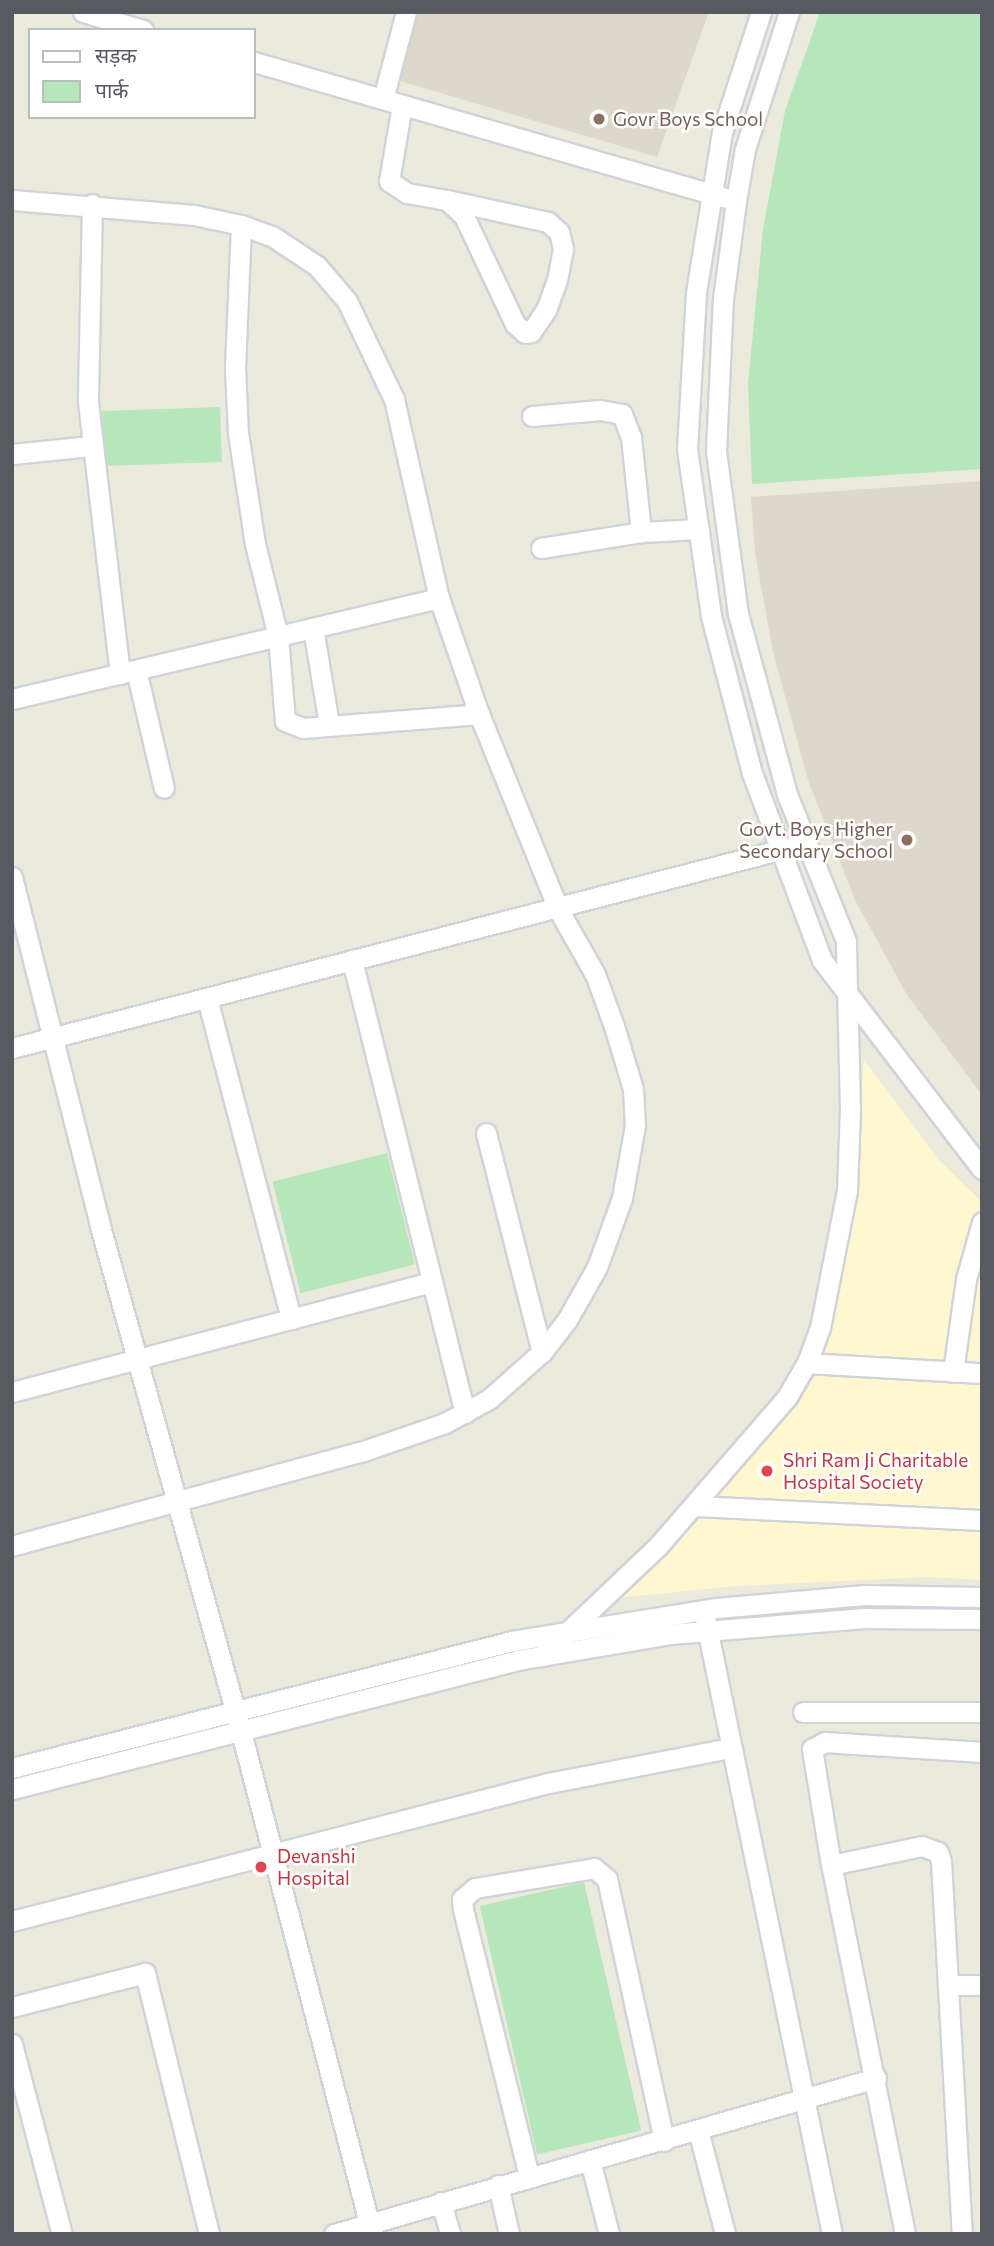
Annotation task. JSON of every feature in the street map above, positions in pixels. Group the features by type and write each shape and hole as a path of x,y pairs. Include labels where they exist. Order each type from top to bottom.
{"street":[{"path":"83,12 136,28"},
{"path":"383,99 406,12"},
{"path":"761,12 722,132 696,293 687,449 711,616 752,773 822,960 849,999 982,1169"},
{"path":"542,1656 695,1506 777,1410 807,1363 820,1328 847,1191 849,999 845,941 787,794 738,614 716,451 723,299 744,149 789,12"},
{"path":"256,63 736,201"},
{"path":"402,105 389,181 407,193 447,200 548,222 559,232 563,249 557,280 546,310 531,332 525,333 515,324 477,237 464,216 447,200"},
{"path":"12,200 92,204 194,215 241,225 272,236 317,267 347,301 370,341 394,399 439,598 479,714 558,909 595,974 614,1026 634,1089 635,1125 622,1198 607,1242 567,1320 542,1352 506,1386 465,1413 376,1447 177,1504 12,1546"},
{"path":"92,204 87,344 91,446 128,672 164,788"},
{"path":"241,225 235,368 238,433 254,544 278,636 287,725 329,725 479,714"},
{"path":"532,416 600,410 622,414 631,437 641,532"},
{"path":"12,454 91,446"},
{"path":"541,548 641,532 699,529"},
{"path":"12,699 439,598"},
{"path":"313,628 329,725"},
{"path":"12,1048 805,843"},
{"path":"12,877 137,1359 273,1853 370,2228"},
{"path":"352,960 465,1413"},
{"path":"207,998 291,1319"},
{"path":"486,1133 542,1352"},
{"path":"953,1372 967,1271 982,1222"},
{"path":"12,1392 432,1282"},
{"path":"807,1363 982,1373"},
{"path":"695,1506 982,1520"},
{"path":"12,1789 237,1719 485,1647 704,1610 864,1595 982,1597"},
{"path":"704,1610 730,1748 832,2234"},
{"path":"12,1768 542,1656 708,1631 864,1618 982,1619"},
{"path":"803,1712 982,1712"},
{"path":"905,2234 811,1758 818,1744 982,1752"},
{"path":"12,1921 548,1783 730,1748"},
{"path":"831,1866 922,1846 938,1852 951,1985 962,2234"},
{"path":"529,2176 463,1909 462,1899 475,1888 594,1868 607,1879 664,2141"},
{"path":"12,2007 145,1973 209,2234"},
{"path":"951,1985 982,1985"},
{"path":"12,2044 62,2234"},
{"path":"334,2234 370,2228 498,2185 664,2141 876,2078"},
{"path":"698,2130 725,2234"},
{"path":"590,2160 609,2234"},
{"path":"498,2185 509,2234"},
{"path":"441,2202 450,2234"}],"shaded area":[{"name":"Govr Boys School","path":"418,12 709,12 657,157 400,81"},
{"name":"Govt. Boys Higher Secondary School","path":"982,481 982,1095 907,995 855,900 808,780 773,652 755,553 751,497"},
{"path":"864,1060 939,1160 982,1202 982,1580 928,1577 736,1586 618,1598 816,1375 850,1226"}],"green space":[{"path":"820,12 982,12 982,469 752,484 748,384 763,229 785,111"},
{"path":"220,407 222,462 104,466 102,411"},
{"path":"387,1153 415,1265 300,1293 273,1182"},
{"path":"584,1882 641,2130 537,2155 480,1906"}],"place":[{"name":"Govr Boys School","path":"599,119"},
{"name":"Govt. Boys Higher Secondary School","path":"907,840"},
{"name":"Shri Ram Ji Charitable Hospital Society","path":"767,1471"},
{"name":"Devanshi Hospital","path":"261,1867"}]}
